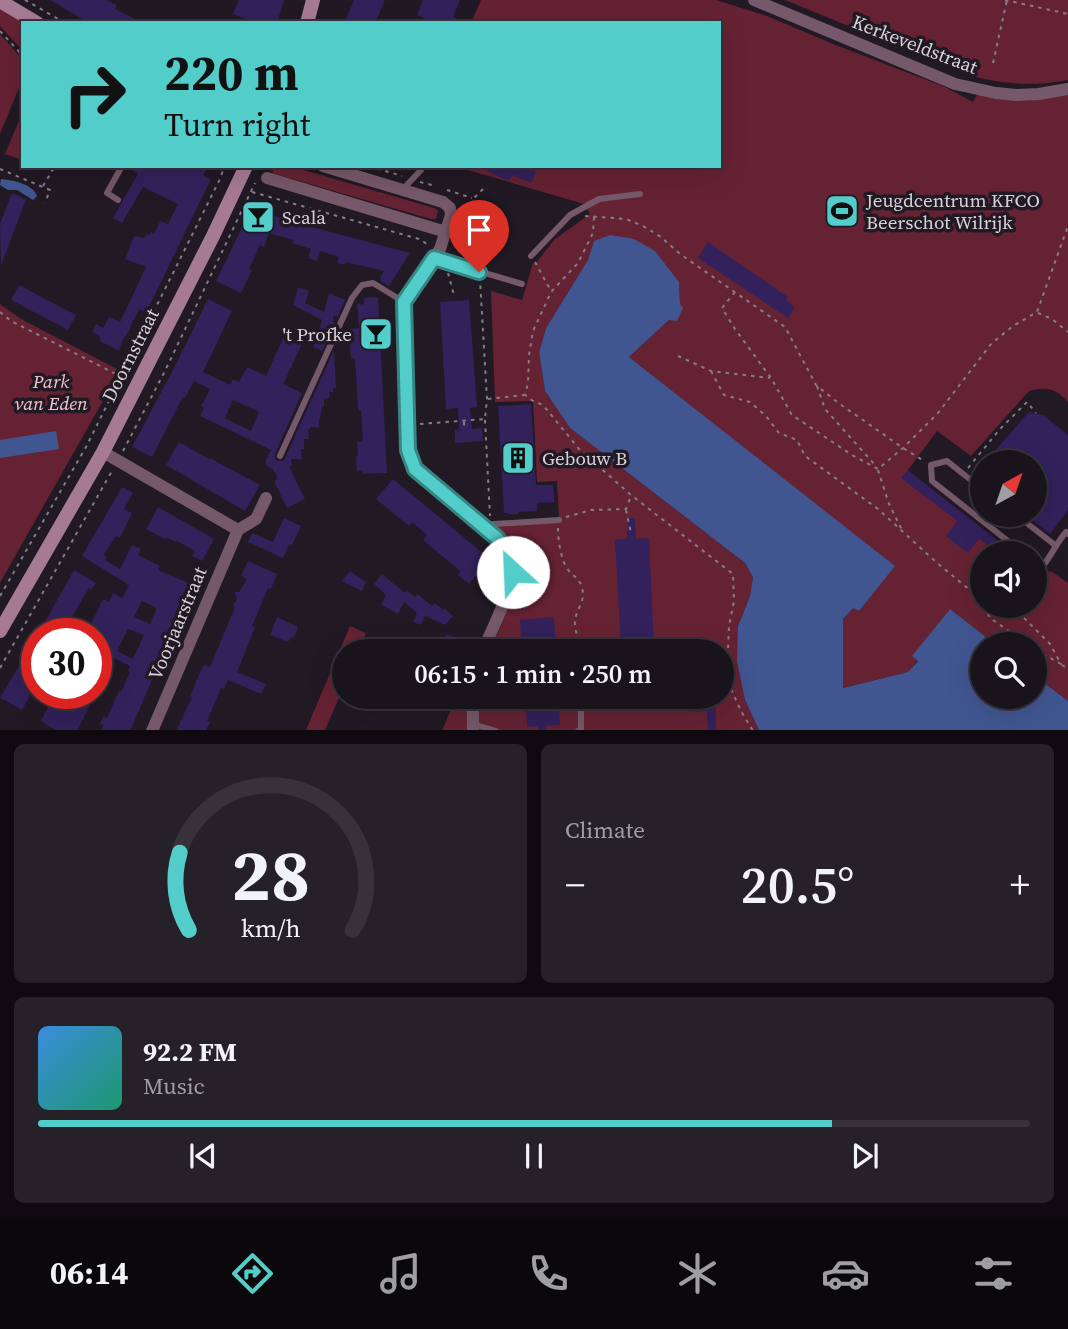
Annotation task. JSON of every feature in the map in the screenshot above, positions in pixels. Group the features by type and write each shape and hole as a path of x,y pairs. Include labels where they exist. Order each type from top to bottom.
{"street":[{"path":"308,21 313,0"},
{"name":"Kerkeveldstraat","path":"754,0 955,84 1016,95 1068,89"},
{"path":"0,1 34,21"},
{"name":"Doornstraat","path":"0,631 103,452 245,168"},
{"path":"330,168 443,202 450,208 452,215 436,256 404,302 408,450 415,469 484,526 509,554 513,572 488,639"},
{"path":"267,178 446,232"},
{"path":"103,452 238,530"},
{"name":"Voorjaarstraat","path":"152,730 238,530 256,519 266,498"},
{"path":"473,709 473,727"}],"lane":[{"path":"118,200 107,193 121,168"},
{"path":"402,190 421,170"},
{"path":"531,256 570,215 599,200 640,194"},
{"path":"436,256 522,284"},
{"path":"281,457 352,298 362,285 373,283 404,302"},
{"path":"970,480 947,461 931,465 932,481 1008,541"},
{"path":"484,526 559,520"},
{"path":"1032,527 1055,545"},
{"path":"1047,561 1054,552 1055,545 1066,532 1068,534"},
{"path":"578,730 581,729 581,709"},
{"path":"473,727 496,730"}],"path":[{"path":"25,0 62,21"},
{"path":"993,64 1006,0 1068,14"},
{"path":"0,31 21,53"},
{"path":"43,187 54,168"},
{"path":"0,596 86,447 223,168"},
{"path":"0,169 50,190 45,203"},
{"path":"478,214 471,204 483,189"},
{"path":"0,668 118,461 165,371 251,192 419,239 436,256"},
{"path":"526,394 533,331 551,292 578,262 593,233 594,217 626,219 661,237 680,254 785,327 816,385 825,409 878,468 889,504 903,532"},
{"path":"878,468 903,448 938,413 990,344 1037,312 1068,226"},
{"path":"531,256 551,292"},
{"path":"479,272 487,399 485,419 490,518 484,526"},
{"path":"449,275 454,295"},
{"path":"735,292 722,308 771,378 792,415 852,455 878,468"},
{"path":"0,312 11,321 122,377"},
{"path":"1037,312 1052,319 1068,332"},
{"path":"678,356 711,371 771,378"},
{"path":"711,371 724,395 750,402 766,416 779,433 797,440 805,456 878,509 970,589"},
{"path":"816,385 931,465"},
{"path":"487,399 526,394"},
{"path":"526,394 543,405 579,449 631,495 733,574 734,601 727,639"},
{"path":"963,474 1027,401 1036,413"},
{"path":"407,425 485,419"},
{"path":"464,421 464,429"},
{"path":"631,495 625,509 631,533"},
{"path":"579,639 575,621 583,602 583,589 578,578 567,569 563,560 558,532 559,520 591,510 625,509"},
{"path":"990,618 1010,632"},
{"path":"1024,618 1050,644 1061,664"},
{"path":"1047,656 1068,669"},
{"path":"734,696 753,730"}],"green space":[{"path":"481,0 716,0 767,16 945,87 973,102 980,89 1068,89 1068,402 1051,390 1029,391 976,450 970,450 970,455 937,431 902,478 958,521 947,535 968,552 970,549 970,618 1047,618 1047,572 1051,571 1068,583 1068,701 1047,685 1047,632 980,632 950,609 913,656 918,660 908,672 842,688 843,619 853,607 859,611 894,566 629,357 669,320 680,304 679,282 594,241 588,260 546,328 539,352 545,391 570,428 745,563 753,577 750,596 738,626 745,700 759,730 442,730 451,709 734,709 734,639 495,639 515,589 518,565 514,551 494,524 559,519 557,481 537,482 533,401 495,402 491,291 522,300 533,263 535,264 555,239 590,214 584,204 461,168 721,168 721,21 472,21"},
{"path":"785,0 1068,0 1068,80 1017,84 968,75"},
{"path":"0,9 21,21 21,49 0,26"},
{"path":"0,34 21,58 21,83 0,134"},
{"path":"21,116 21,159 5,154"},
{"path":"274,168 297,168 434,208 438,211 436,219 431,219 272,173"},
{"name":"Park van Eden","path":"0,304 21,319 117,369 104,399 0,583"},
{"path":"350,626 366,633 364,639 344,639"},
{"path":"332,669 332,709 334,709 325,730 306,730"}],"water":[{"path":"1,179 27,186 37,196 33,200 17,190 8,190 0,185"},
{"path":"610,235 634,239 655,251 679,282 680,304 683,308 677,321 669,320 629,357 895,566 859,611 853,608 843,619 843,688 908,672 918,661 912,656 950,609 980,632 970,632 970,709 1047,709 1047,685 1068,701 1068,730 759,730 745,700 737,661 738,626 750,596 753,577 745,563 570,428 545,391 539,352 546,328 588,260 594,241"},
{"path":"56,431 59,449 0,458 0,440"}],"building":[{"path":"50,0 106,0 117,5 115,9 139,21 86,21"},
{"path":"239,0 284,0 278,21 252,21 233,14"},
{"path":"354,0 385,0 376,21 346,19"},
{"path":"423,0 460,0 453,17 462,21 430,21 417,15"},
{"path":"130,168 207,168 203,175 211,179 146,313 139,309 119,351 100,341 100,336 92,332 96,324 103,328 109,317 120,322 146,267 125,259 134,236 144,238 151,232 154,234 160,221 168,224 178,204 143,187 122,223 113,218 138,174"},
{"path":"480,168 531,168 536,172 531,183 512,175 509,181"},
{"path":"12,193 26,199 1,266 0,224"},
{"path":"251,209 410,253 389,286 380,278 384,271 346,262 345,265 337,263 339,257 320,251 317,261 308,258 311,249 269,233 264,247 260,245 241,293 216,281"},
{"path":"708,242 788,297 786,300 795,307 788,318 698,258"},
{"path":"19,285 76,315 68,330 11,300"},
{"path":"298,287 309,291 305,303 324,312 329,293 345,300 338,316 333,316 334,325 322,351 313,347 321,330 322,320 293,305"},
{"path":"378,297 387,473 363,474 363,470 357,471 357,442 363,442 355,358 351,359 349,329 359,328 357,303 364,305 364,298"},
{"path":"208,299 232,311 203,372 230,385 233,379 239,382 247,367 266,376 284,336 302,344 283,384 302,393 275,454 275,459 283,461 334,350 336,388 329,392 330,398 324,399 319,427 308,429 309,439 304,439 304,449 301,449 302,459 291,459 292,466 289,466 305,499 287,508 274,481 278,479 273,469 265,462 271,450 200,416 204,408 201,406 210,389 194,381 152,457 132,447","holes":["233,400 259,412 251,431 225,418"]},
{"path":"469,300 477,407 470,408 472,429 482,428 483,441 455,443 455,430 459,430 458,408 446,409 440,302"},
{"name":"Gebouw B","path":"531,404 536,485 553,485 555,502 537,503 537,511 508,514 504,513 498,406"},
{"path":"1029,412 1043,415 1068,435 1068,510 1050,534 1041,527 1047,527 1047,450 996,450"},
{"path":"179,442 260,485 245,511 166,465"},
{"path":"908,470 970,519 970,527 981,527 999,541 983,541 979,538 977,541 970,541 968,553 946,536 958,521 901,478"},
{"path":"393,479 490,559 484,566 488,569 479,580 475,577 469,584 458,575 460,571 423,540 427,535 412,522 409,526 376,499"},
{"path":"122,487 133,493 124,509 132,513 120,538 116,536 106,551 105,560 120,569 132,545 141,549 138,555 160,566 158,570 193,585 130,730 101,730 103,716 107,718 112,709 130,672 130,666 114,658 112,662 112,618 94,618 103,599 109,602 113,593 122,598 129,585 82,556","holes":["142,601 157,608 150,624 134,617","128,629 144,635 133,659 117,651"]},
{"path":"158,507 214,539 202,561 192,556 195,551 146,529"},
{"path":"284,518 301,526 283,558 248,542 252,533 273,542"},
{"path":"628,518 635,518 636,539 649,538 654,639 621,639 615,540 627,539"},
{"path":"248,561 277,574 252,626 255,627 237,672 266,684 261,694 228,680 224,689 221,688 207,721 210,722 206,730 176,730 200,672 204,665 210,667 235,607 233,606 237,598 234,592 239,592 247,579 241,576"},
{"path":"74,570 96,583 91,590 89,588 71,618 47,618"},
{"path":"350,571 366,582 362,591 342,581"},
{"path":"382,574 405,593 407,590 415,597 418,594 432,606 435,603 453,616 445,625 425,616 421,625 413,622 417,613 404,602 398,614 381,605 386,595 374,584"},
{"path":"277,617 298,627 294,638 291,637 288,642 270,635"},
{"path":"554,617 555,639 521,639 520,620"},
{"path":"446,634 460,639 444,639"},
{"path":"21,662 22,710 0,698"},
{"path":"47,709 88,709 78,730 55,730 41,721"},
{"path":"526,709 559,709 560,725 546,726 547,730 538,730 538,726 527,727"},
{"path":"695,709 716,709 716,730 708,730 707,711 695,712"}],"place":[{"name":"Jeugdcentrum KFCO Beerschot Wilrijk","path":"842,211"},
{"name":"Scala","path":"258,217"},
{"name":"'t Profke","path":"376,334"},
{"name":"Gebouw B","path":"518,458"}],"route":[{"path":"479,272 434,258 404,302 408,450 415,469 497,538 509,554 513,572"}]}
